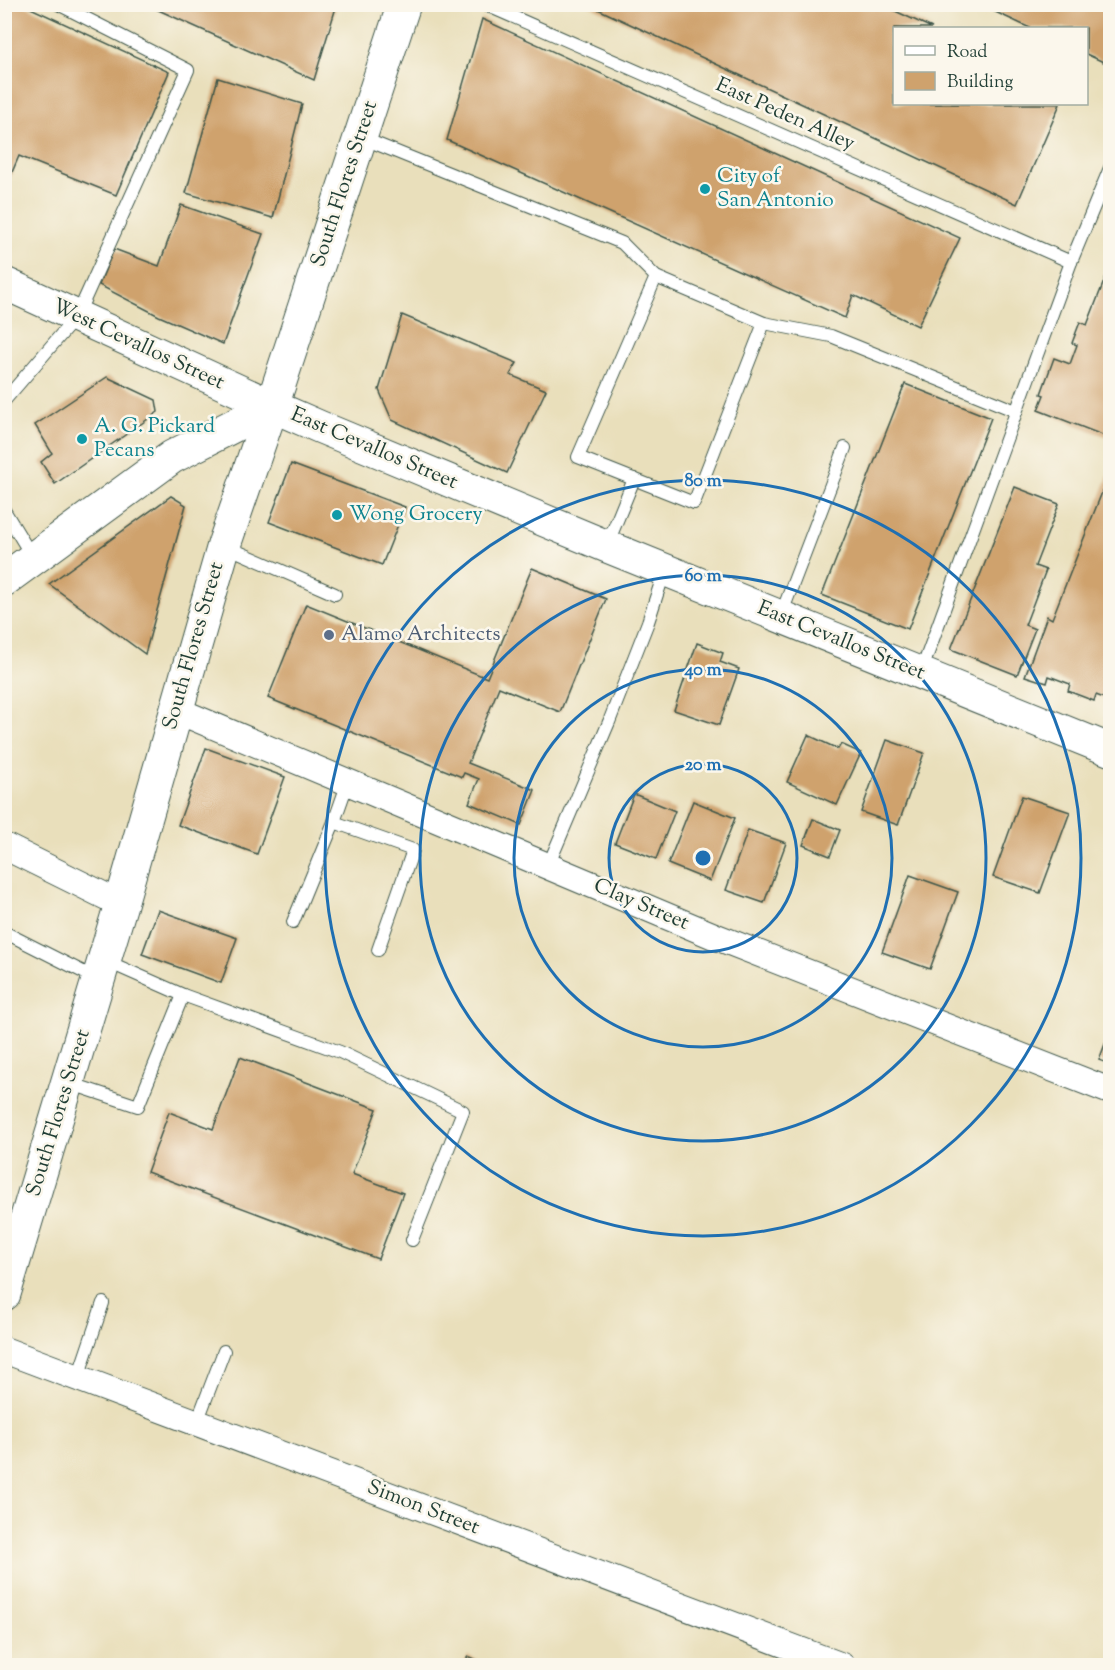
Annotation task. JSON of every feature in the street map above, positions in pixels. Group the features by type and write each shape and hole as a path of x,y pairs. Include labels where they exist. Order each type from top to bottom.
{"main road":[{"name":"South Flores Street","path":"4,1294 102,970 224,545 404,4"},
{"path":"4,580 172,457 272,406"}],"street":[{"name":"West Cevallos Street","path":"4,283 272,406"},
{"name":"East Cevallos Street","path":"272,406 606,546 1110,750"},
{"name":"Clay Street","path":"176,710 714,936 1110,1091"},
{"path":"4,846 121,904"},
{"name":"Simon Street","path":"4,1350 843,1665"}],"lane":[{"path":"4,401 77,316 188,70 58,4"},
{"name":"East Peden Alley","path":"484,4 1071,262"},
{"path":"361,137 622,243 656,277 764,323 831,336 1016,411"},
{"path":"921,673 1071,262 1110,168"},
{"path":"656,277 578,457 694,503 764,323"},
{"path":"780,616 845,448"},
{"path":"606,546 633,479"},
{"path":"4,510 33,559"},
{"path":"224,545 335,594"},
{"path":"548,866 609,722 648,622 665,569"},
{"path":"293,922 348,782"},
{"path":"334,822 413,850 378,950"},
{"path":"4,932 102,970 183,994 340,1052 463,1111 412,1240"},
{"path":"68,1083 138,1106 183,994"},
{"path":"78,1377 102,1303"},
{"path":"197,1422 224,1351"}],"building":[{"path":"4,4 22,4 169,72 116,195 19,156 4,191"},
{"path":"145,4 337,4 314,80"},
{"path":"587,4 880,4 930,27 893,27 893,105 1060,105 1017,204"},
{"path":"978,4 1110,4 1110,65 1088,55 1088,27 1028,27"},
{"name":"City of San Antonio","path":"482,19 960,238 918,326 853,295 845,318 447,140"},
{"path":"218,78 302,104 273,218 186,193"},
{"path":"181,205 263,234 223,344 159,316 99,285 114,249 159,266"},
{"path":"1110,266 1110,438 1038,410 1044,395 1041,394 1054,358 1070,364 1077,345 1072,343 1080,322 1087,325"},
{"path":"402,315 517,363 510,375 546,390 507,473 392,420 379,390"},
{"name":"A. G. Pickard Pecans","path":"107,377 156,400 158,412 55,484 41,462 52,453 35,425"},
{"path":"905,384 991,418 908,629 822,595"},
{"name":"Wong Grocery","path":"291,464 405,507 382,565 269,522"},
{"path":"1110,472 1110,696 1109,700 1096,695 1094,701 1068,691 1070,684 1049,676 1047,683 1025,676 1047,616 1052,619"},
{"path":"1015,487 1059,504 1035,566 1046,570 1025,625 1035,629 1017,675 951,649"},
{"path":"171,496 186,505 145,654 49,584"},
{"path":"532,568 606,599 560,712 499,687 468,763 535,790 521,825 469,803 479,779 464,773 462,777 268,698 306,604 487,678"},
{"path":"697,643 723,653 720,662 739,669 719,725 674,710"},
{"path":"808,735 838,749 841,744 861,753 837,805 787,782"},
{"path":"887,740 924,753 898,825 861,812"},
{"path":"206,748 285,777 257,854 178,825"},
{"path":"634,794 675,811 656,859 615,843"},
{"path":"1022,796 1070,812 1040,893 993,877"},
{"path":"693,801 735,818 710,881 668,864"},
{"path":"813,819 840,830 830,856 803,845"},
{"path":"748,830 786,843 764,903 726,890"},
{"path":"910,875 958,892 930,969 882,952"},
{"path":"158,910 237,938 221,983 142,954"},
{"path":"1110,1031 1110,1064 1099,1060"},
{"path":"240,1057 377,1109 352,1174 403,1193 378,1259 147,1172 169,1112 213,1129"},
{"path":"468,1656 490,1666 463,1666"},
{"path":"155,1661 169,1665 169,1666 154,1666"}],"place":[{"name":"City of San Antonio","path":"705,189"},
{"name":"A. G. Pickard Pecans","path":"82,439"},
{"name":"Wong Grocery","path":"337,515"},
{"name":"Alamo Architects","path":"329,635"}]}
